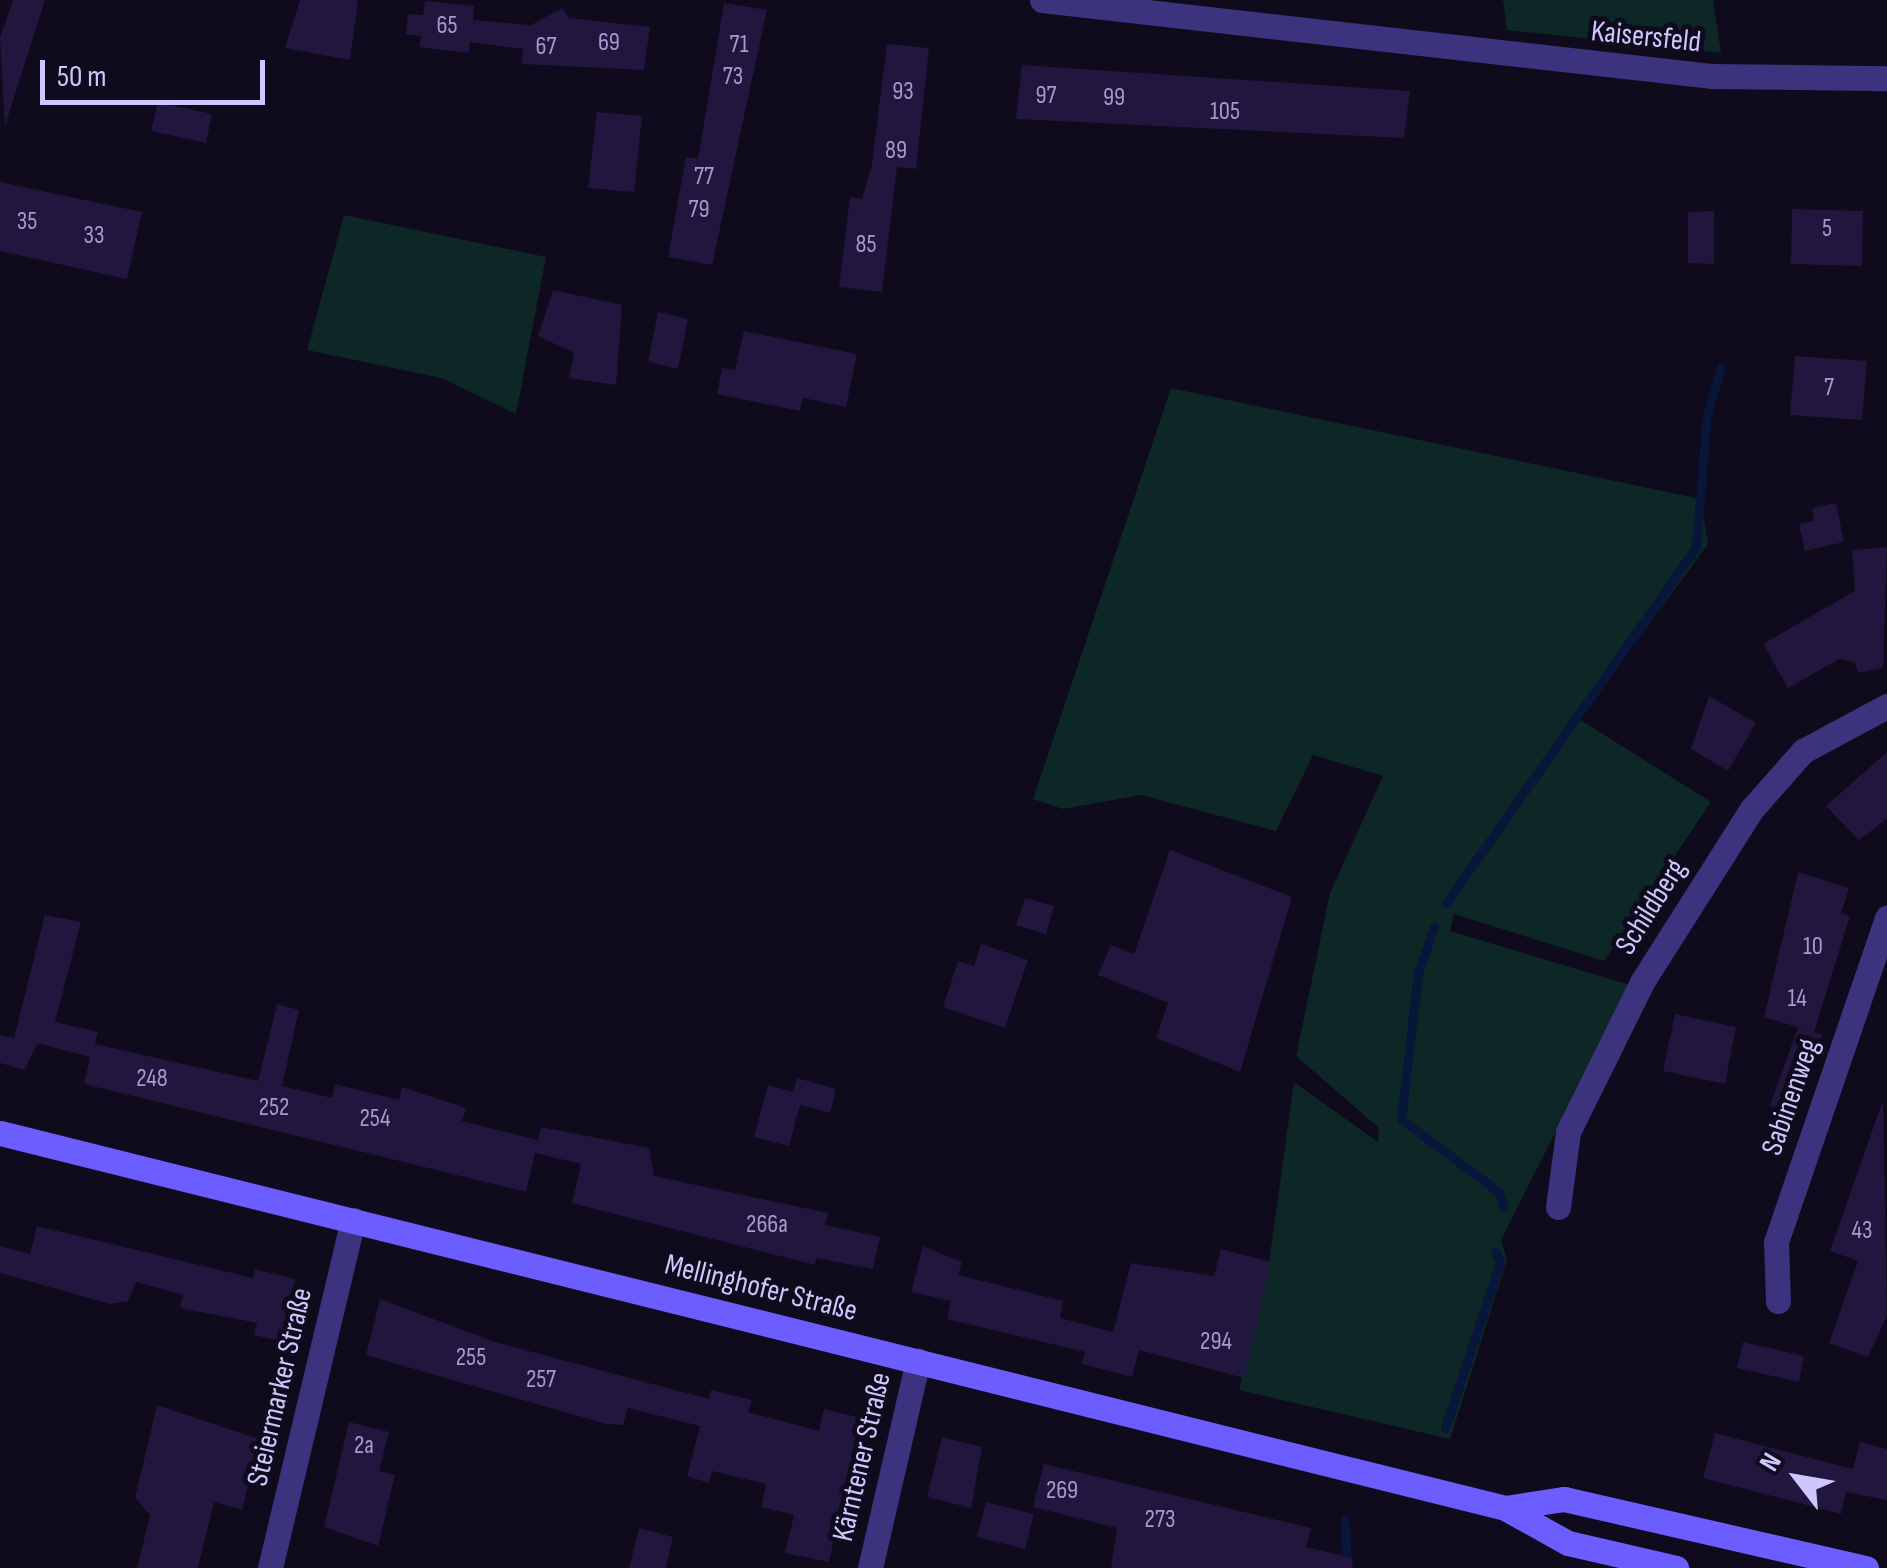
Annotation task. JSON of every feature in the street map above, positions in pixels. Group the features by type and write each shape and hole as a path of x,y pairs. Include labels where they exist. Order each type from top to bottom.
{"main road":[{"name":"Mellinghofer Straße","path":"0,1133 1506,1508 1568,1543 1676,1568"},
{"name":"Mellinghofer Straße","path":"1506,1508 1564,1499 1866,1568"}],"street":[{"name":"Kaisersfeld","path":"1042,0 1710,76 1887,78"},
{"name":"Schildberg","path":"1558,1207 1568,1132 1642,982 1751,810 1802,751 1887,706"},
{"name":"Sabinenweg","path":"1778,1301 1776,1242 1887,917"},
{"name":"Steiermarker Straße","path":"270,1568 354,1220"},
{"name":"Kärntener Straße","path":"870,1568 918,1360"}],"green space":[{"path":"1503,0 1713,0 1721,53 1507,30"},
{"path":"344,215 546,257 516,414 441,378 307,350"},
{"path":"1171,388 1701,499 1708,544 1579,719 1711,802 1604,961 1454,914 1450,931 1630,985 1501,1240 1507,1260 1450,1439 1239,1390 1267,1277 1294,1082 1378,1142 1379,1128 1296,1056 1330,893 1383,776 1313,755 1276,831 1141,795 1063,809 1033,799"}],"building":[{"path":"13,0 45,0 5,126 0,38"},
{"path":"300,0 358,0 350,60 285,48"},
{"path":"425,1 474,6 473,20 531,25 562,8 569,18 650,27 644,70 522,64 523,49 470,42 469,53 419,47 421,36 406,34 408,14 423,15"},
{"path":"724,3 767,10 712,265 668,257 686,157 698,159"},
{"path":"887,44 929,48 916,169 897,167 882,292 839,287 850,197 862,199 872,164"},
{"path":"1022,65 1410,91 1404,138 1016,119"},
{"path":"158,102 212,114 206,143 151,131"},
{"path":"597,112 642,116 634,192 588,188"},
{"path":"0,182 142,212 127,279 0,251"},
{"path":"1792,209 1863,211 1862,266 1791,264"},
{"path":"1714,211 1714,264 1688,263 1688,212"},
{"path":"553,290 622,305 616,385 569,378 574,353 538,336"},
{"path":"658,312 688,319 678,369 648,362"},
{"path":"744,331 857,354 846,407 803,398 800,411 717,394 722,368 735,370"},
{"path":"1795,356 1867,361 1862,420 1790,415"},
{"path":"1836,503 1844,542 1805,551 1799,524 1814,521 1812,508"},
{"path":"1887,547 1883,668 1858,673 1855,662 1839,659 1788,688 1763,644 1855,591 1852,550"},
{"path":"1709,696 1756,723 1728,771 1691,749"},
{"path":"1887,752 1887,819 1859,840 1826,806"},
{"path":"1170,850 1292,897 1240,1072 1156,1038 1168,1003 1098,975 1111,945 1134,954"},
{"path":"1798,872 1849,888 1841,914 1850,916 1814,1032 1764,1017"},
{"path":"1025,898 1054,906 1046,934 1016,925"},
{"path":"45,915 81,922 55,1022 98,1032 95,1044 258,1081 277,1004 299,1010 282,1086 332,1098 335,1084 399,1100 402,1087 466,1108 462,1121 538,1140 526,1192 84,1084 90,1057 37,1043 25,1070 0,1063 0,1035 14,1038"},
{"path":"981,944 1028,960 1005,1028 943,1007 958,961 974,966"},
{"path":"1675,1014 1736,1027 1725,1084 1663,1071"},
{"path":"1798,1027 1823,1035 1793,1114 1770,1106"},
{"path":"797,1078 836,1089 830,1113 800,1105 789,1146 754,1137 768,1085 793,1092"},
{"path":"1883,1100 1887,1315 1868,1357 1829,1343 1858,1261 1830,1251"},
{"path":"541,1127 649,1148 654,1176 828,1213 825,1225 880,1237 873,1269 816,1258 815,1265 572,1203 581,1164 535,1153"},
{"path":"37,1226 253,1278 255,1269 295,1279 280,1341 254,1335 257,1323 180,1308 183,1295 136,1282 128,1301 110,1304 0,1273 0,1246 30,1254"},
{"path":"923,1246 962,1262 958,1275 1063,1301 1060,1318 1113,1332 1131,1263 1214,1276 1221,1249 1271,1262 1244,1378 1139,1350 1132,1377 1082,1364 1085,1352 947,1319 951,1301 911,1292"},
{"path":"380,1299 495,1342 709,1399 711,1390 752,1400 748,1412 819,1431 824,1409 861,1418 829,1562 785,1553 794,1515 761,1507 766,1484 712,1471 709,1483 687,1476 700,1426 628,1408 623,1425 606,1424 366,1355"},
{"path":"1743,1342 1804,1356 1799,1382 1737,1368"},
{"path":"157,1405 259,1439 242,1510 214,1502 198,1568 137,1568 150,1515 135,1498"},
{"path":"349,1422 389,1432 379,1471 395,1475 378,1546 324,1527"},
{"path":"1715,1433 1853,1469 1860,1442 1887,1449 1887,1500 1846,1492 1841,1514 1703,1478"},
{"path":"942,1437 982,1447 971,1508 927,1497"},
{"path":"1044,1464 1311,1528 1306,1547 1353,1558 1352,1568 1111,1568 1117,1528 1033,1507"},
{"path":"986,1502 1034,1514 1025,1549 977,1537"},
{"path":"639,1528 673,1537 666,1568 629,1568"}],"waterway":[{"path":"1446,903 1696,547 1707,414 1721,367"},
{"path":"1434,927 1418,973 1401,1119 1499,1192 1504,1207"},
{"path":"1445,1428 1500,1263 1496,1252"},
{"path":"1345,1519 1347,1568"}]}
